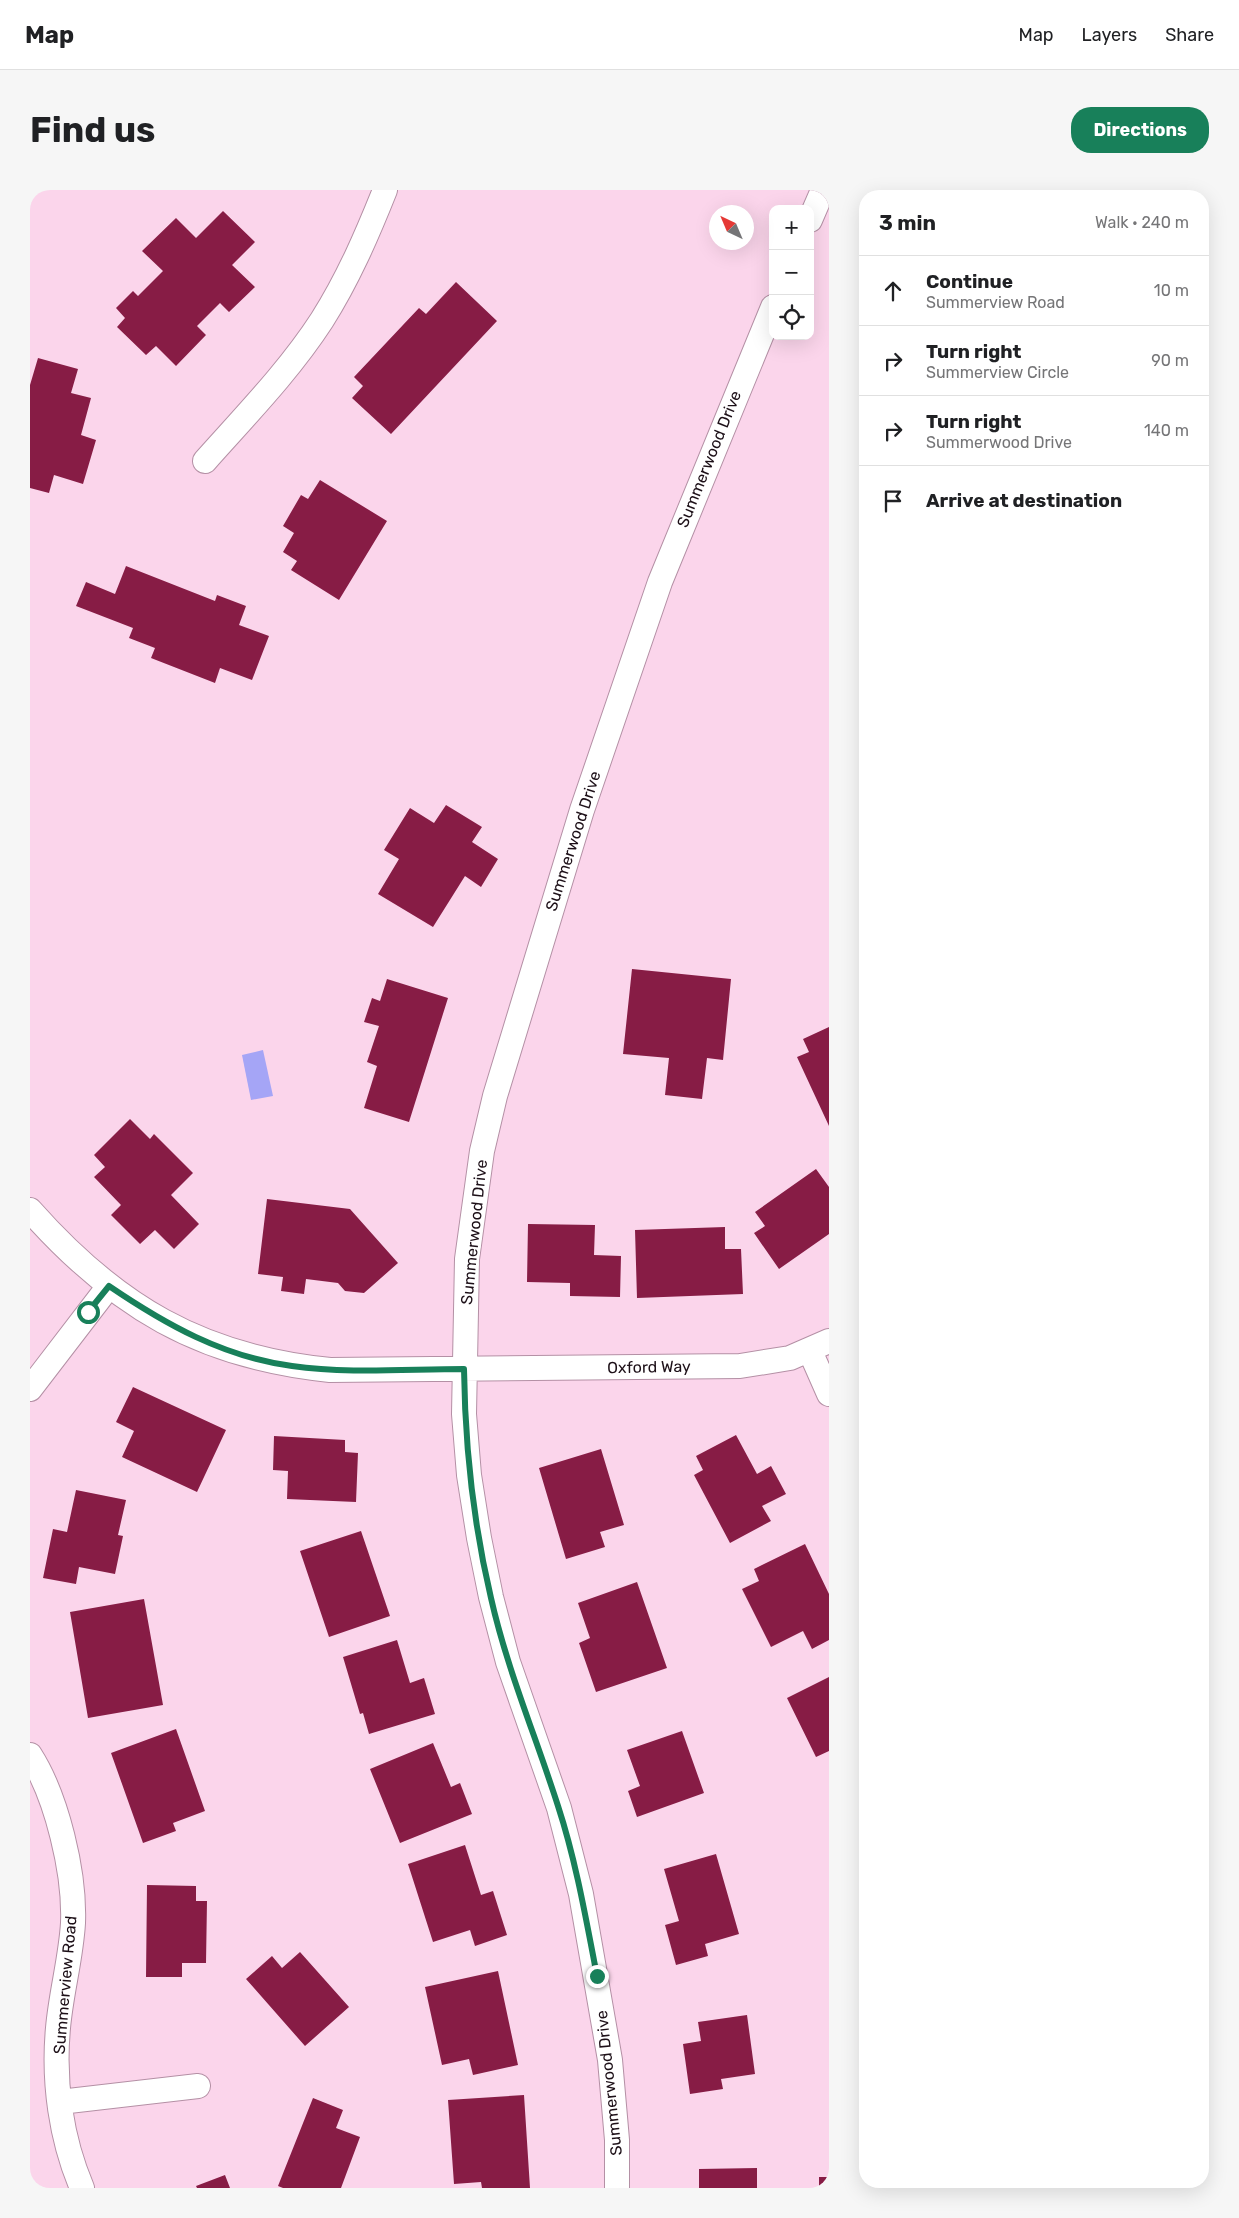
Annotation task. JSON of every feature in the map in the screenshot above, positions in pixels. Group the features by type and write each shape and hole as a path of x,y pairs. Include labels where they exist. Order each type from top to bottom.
{"street":[{"path":"205,462 270,387 321,322 367,236 385,190"},
{"path":"814,211 823,190"},
{"name":"Summerwood Drive","path":"617,2188 617,2140 610,2060 597,1976 581,1894 559,1808 508,1662 490,1597 469,1475 464,1369 467,1259 482,1151 510,1039 582,810 660,582 769,317"},
{"name":"Oxford Way","path":"30,1210 63,1247 109,1286 153,1317 188,1334 243,1354 290,1366 330,1370 740,1366 790,1358 820,1346"},
{"path":"30,1388 109,1286"},
{"path":"820,1346 829,1394"},
{"name":"Summerview Road","path":"30,1755 44,1783 54,1812 65,1850 70,1884 73,1920 57,2044 60,2102 70,2158 82,2188"},
{"path":"60,2102 198,2086"}],"water":[{"path":"263,1050 273,1096 251,1100 242,1055"}],"building":[{"path":"223,211 255,242 232,265 255,287 229,312 220,303 197,326 206,335 176,366 156,346 146,355 117,327 125,318 116,308 133,291 138,296 163,271 142,251 176,218 196,238"},
{"path":"456,282 497,321 391,434 352,398 363,386 354,377 419,308 426,314"},
{"path":"38,358 78,369 71,393 91,398 81,435 96,440 83,484 54,475 49,493 30,488 30,385"},
{"path":"320,480 387,521 339,600 291,570 297,561 283,552 294,533 283,526 301,495 308,499"},
{"path":"126,566 215,601 217,595 246,606 239,625 269,636 252,680 220,668 215,683 151,658 155,648 129,638 133,628 76,606 86,582 115,594"},
{"path":"446,805 482,827 472,842 498,859 481,887 465,876 433,927 378,894 399,859 384,850 410,808 434,823"},
{"path":"632,969 731,979 723,1060 707,1058 702,1099 665,1095 669,1058 623,1054"},
{"path":"387,979 448,998 409,1122 364,1108 377,1066 367,1062 379,1026 364,1022 372,998 380,1001"},
{"path":"829,1027 829,1126 797,1057 809,1052 803,1039"},
{"path":"130,1119 150,1139 154,1134 193,1173 171,1195 199,1224 174,1249 155,1230 140,1244 111,1215 121,1205 94,1177 105,1167 94,1155"},
{"path":"816,1169 829,1187 829,1234 779,1269 754,1233 765,1226 755,1212"},
{"path":"267,1199 350,1209 398,1263 364,1293 345,1291 338,1283 306,1279 304,1294 281,1291 283,1277 258,1274"},
{"path":"528,1224 595,1225 594,1255 621,1256 620,1297 570,1296 570,1283 527,1282"},
{"path":"725,1227 725,1249 741,1249 743,1294 637,1298 635,1230"},
{"path":"133,1387 226,1430 197,1492 122,1457 134,1431 116,1422"},
{"path":"736,1435 757,1474 771,1466 786,1494 762,1506 771,1521 730,1543 694,1475 703,1470 696,1456"},
{"path":"274,1436 345,1440 345,1452 358,1453 356,1502 287,1499 288,1471 273,1470"},
{"path":"601,1449 624,1525 600,1532 605,1547 566,1559 539,1468"},
{"path":"76,1490 126,1500 118,1535 123,1536 115,1574 79,1567 76,1584 43,1578 53,1529 67,1532"},
{"path":"361,1531 390,1616 329,1637 300,1551"},
{"path":"805,1544 829,1594 829,1640 812,1649 803,1631 771,1647 742,1589 759,1581 754,1569"},
{"path":"637,1582 667,1668 596,1692 579,1643 590,1638 578,1603"},
{"path":"144,1599 163,1705 88,1718 70,1612"},
{"path":"397,1640 410,1683 424,1678 435,1714 369,1734 363,1713 360,1714 343,1657"},
{"path":"829,1677 829,1751 816,1757 787,1698"},
{"path":"176,1729 205,1811 173,1823 176,1831 143,1843 111,1753"},
{"path":"682,1731 704,1793 637,1817 628,1791 640,1786 627,1750"},
{"path":"433,1743 451,1787 460,1783 472,1814 400,1843 370,1769"},
{"path":"465,1845 481,1895 493,1891 507,1935 475,1946 470,1930 433,1942 408,1864"},
{"path":"716,1854 739,1934 705,1944 708,1956 676,1965 665,1925 679,1921 664,1869"},
{"path":"147,1885 196,1886 196,1901 207,1901 206,1963 182,1963 182,1977 146,1977"},
{"path":"300,1952 349,2007 305,2046 246,1979 272,1956 282,1968"},
{"path":"498,1971 518,2065 473,2075 469,2059 442,2065 425,1987"},
{"path":"747,2015 755,2074 721,2079 723,2089 690,2094 683,2044 701,2041 698,2022"},
{"path":"524,2095 530,2188 482,2188 481,2182 454,2184 448,2100"},
{"path":"313,2098 343,2110 336,2128 360,2137 341,2188 283,2188 278,2186"},
{"path":"757,2168 757,2188 699,2188 699,2169"},
{"path":"225,2175 230,2188 197,2188 196,2186"},
{"path":"819,2177 829,2177 829,2188 819,2188"}],"route":[{"path":"88,1312 109,1286 153,1317 188,1334 252,1357 290,1366 330,1370 464,1369 464,1414 469,1475 490,1597 508,1662 559,1808 581,1894 597,1976"}]}
